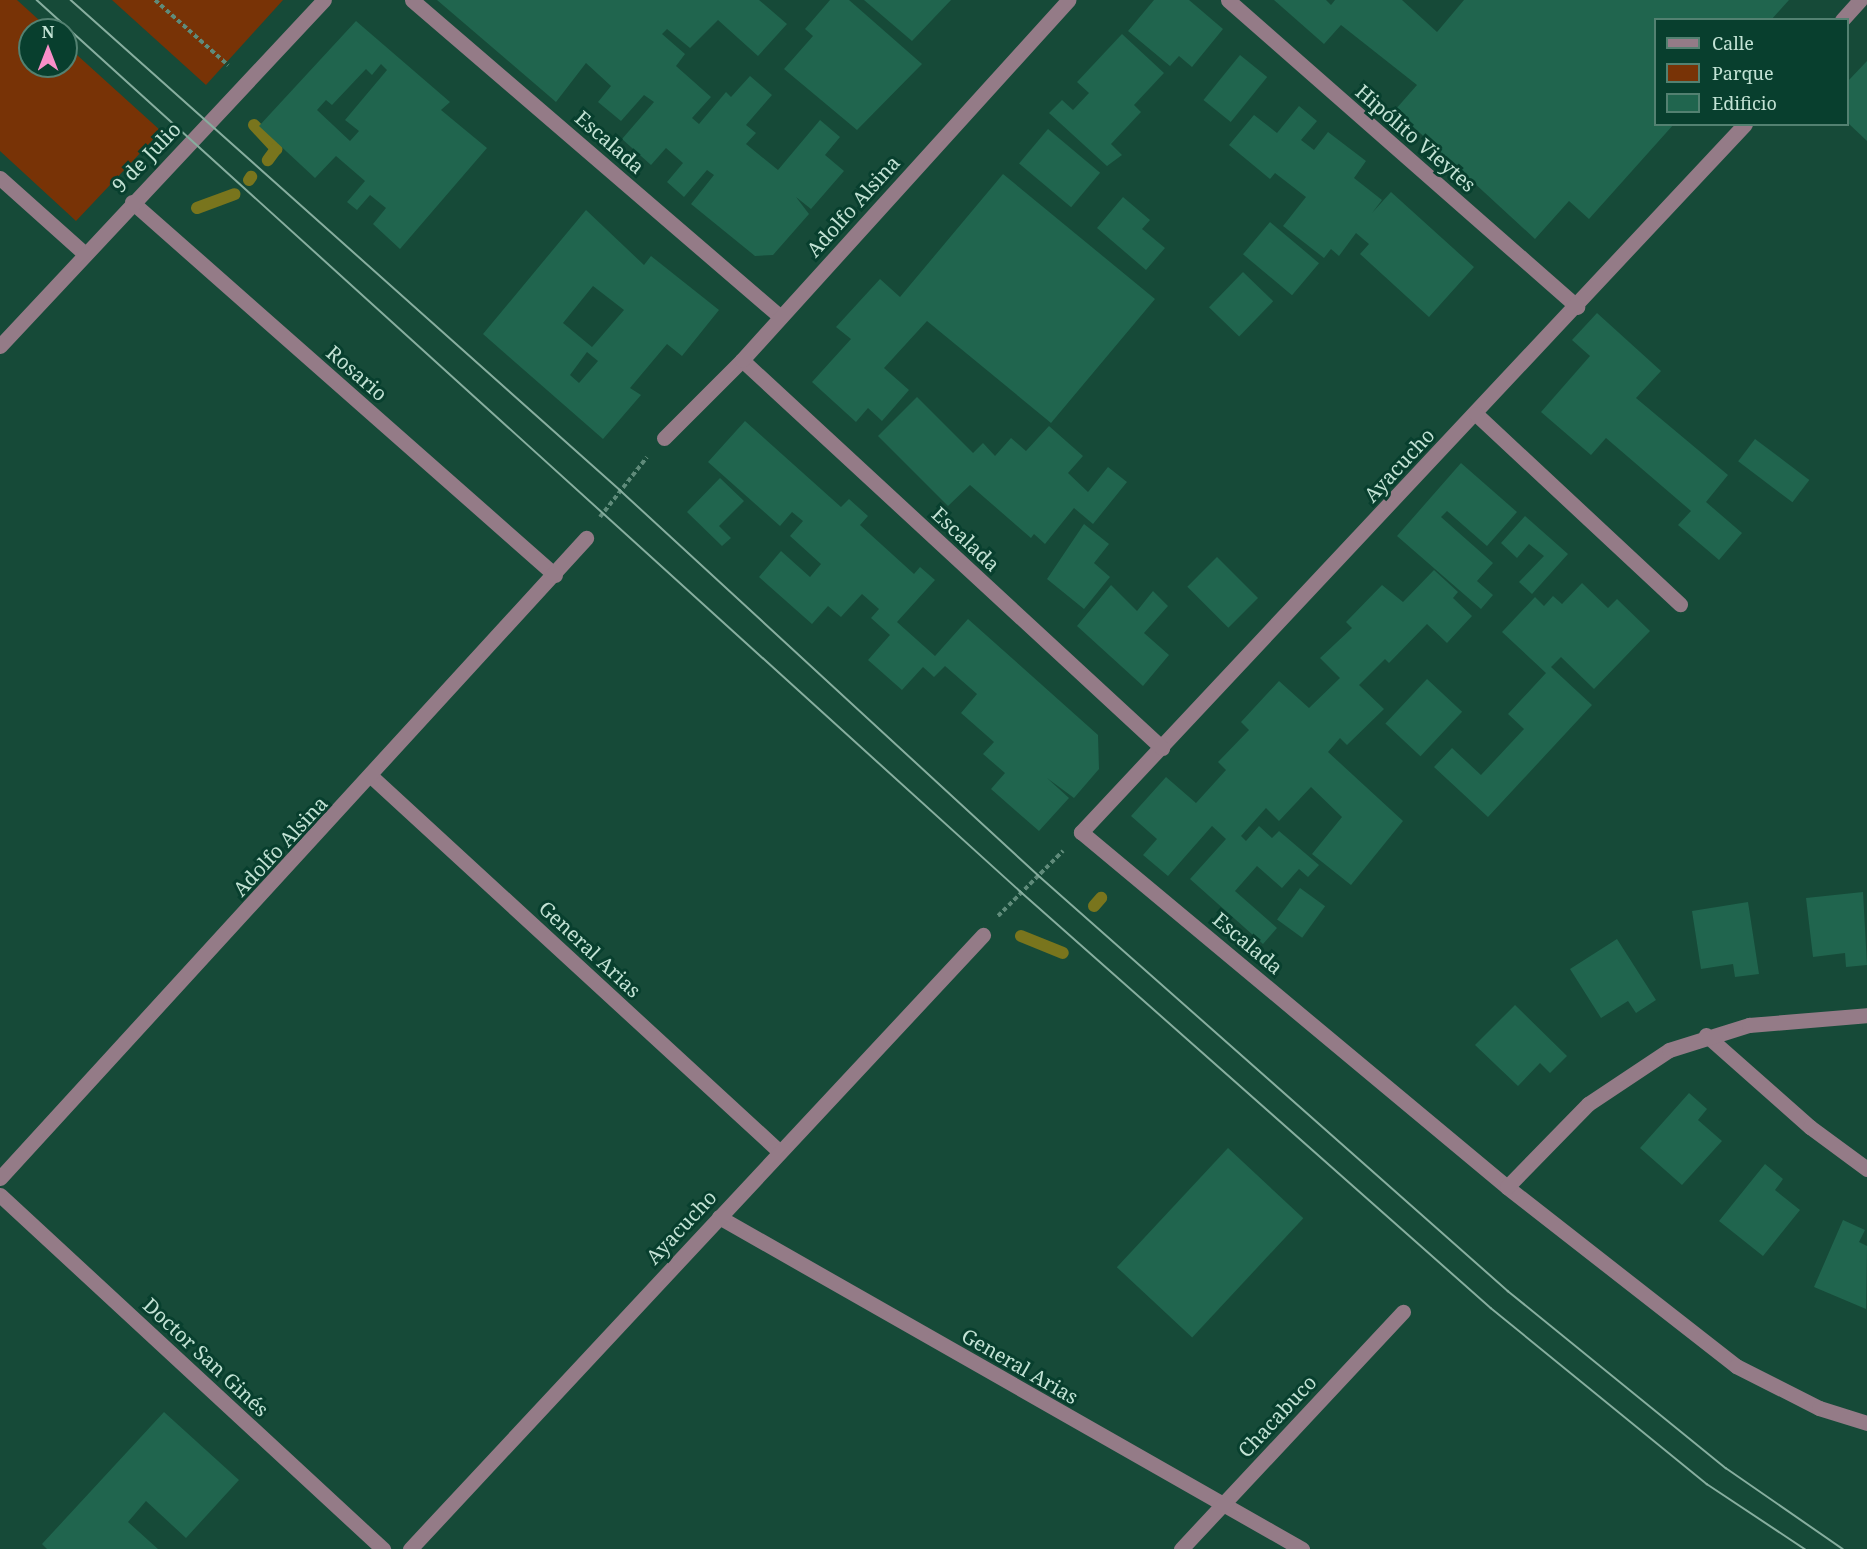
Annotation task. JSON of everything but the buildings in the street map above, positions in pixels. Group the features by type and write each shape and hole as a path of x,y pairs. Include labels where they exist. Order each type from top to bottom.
{"street":[{"name":"9 de Julio","path":"0,346 84,253 324,0"},
{"name":"Escalada","path":"412,0 780,317"},
{"name":"Adolfo Alsina","path":"663,438 742,360 1069,0"},
{"name":"Hipólito Vieytes","path":"1228,0 1577,307"},
{"path":"1844,18 1860,0"},
{"name":"Ayacucho","path":"1081,832 1577,307 1743,126"},
{"path":"0,178 84,253"},
{"name":"Rosario","path":"132,202 555,575"},
{"name":"Escalada","path":"742,360 1162,748"},
{"path":"1476,414 1680,604"},
{"name":"Adolfo Alsina","path":"0,1179 372,777 586,538"},
{"name":"General Arias","path":"372,777 780,1152"},
{"name":"Escalada","path":"1081,832 1507,1187 1736,1366 1819,1408 1867,1423"},
{"name":"Ayacucho","path":"410,1549 982,935"},
{"path":"1507,1187 1588,1104 1630,1071 1706,1035 1749,1025 1867,1015"},
{"path":"1706,1035 1810,1127 1867,1169"},
{"name":"Doctor San Ginés","path":"0,1196 383,1549"},
{"name":"General Arias","path":"719,1217 1302,1549"},
{"name":"Chacabuco","path":"1181,1549 1403,1312"}],"path":[{"path":"155,0 246,81"},
{"path":"586,538 663,438"},
{"path":"982,935 1081,832"}],"green space":[{"path":"0,0 17,0 37,18 18,18 18,78 78,78 78,56 161,131 76,221 0,151"},
{"path":"112,0 283,0 206,85"}],"waterway":[{"path":"254,125 276,149 268,160"},
{"path":"197,208 235,194"},
{"path":"1094,906 1101,898"},
{"path":"1021,936 1063,953"}],"tram line":[{"path":"37,0 1020,891 1491,1308 1707,1484 1805,1549"},
{"path":"71,0 620,490 1038,875 1508,1291 1726,1468 1843,1549"}]}
